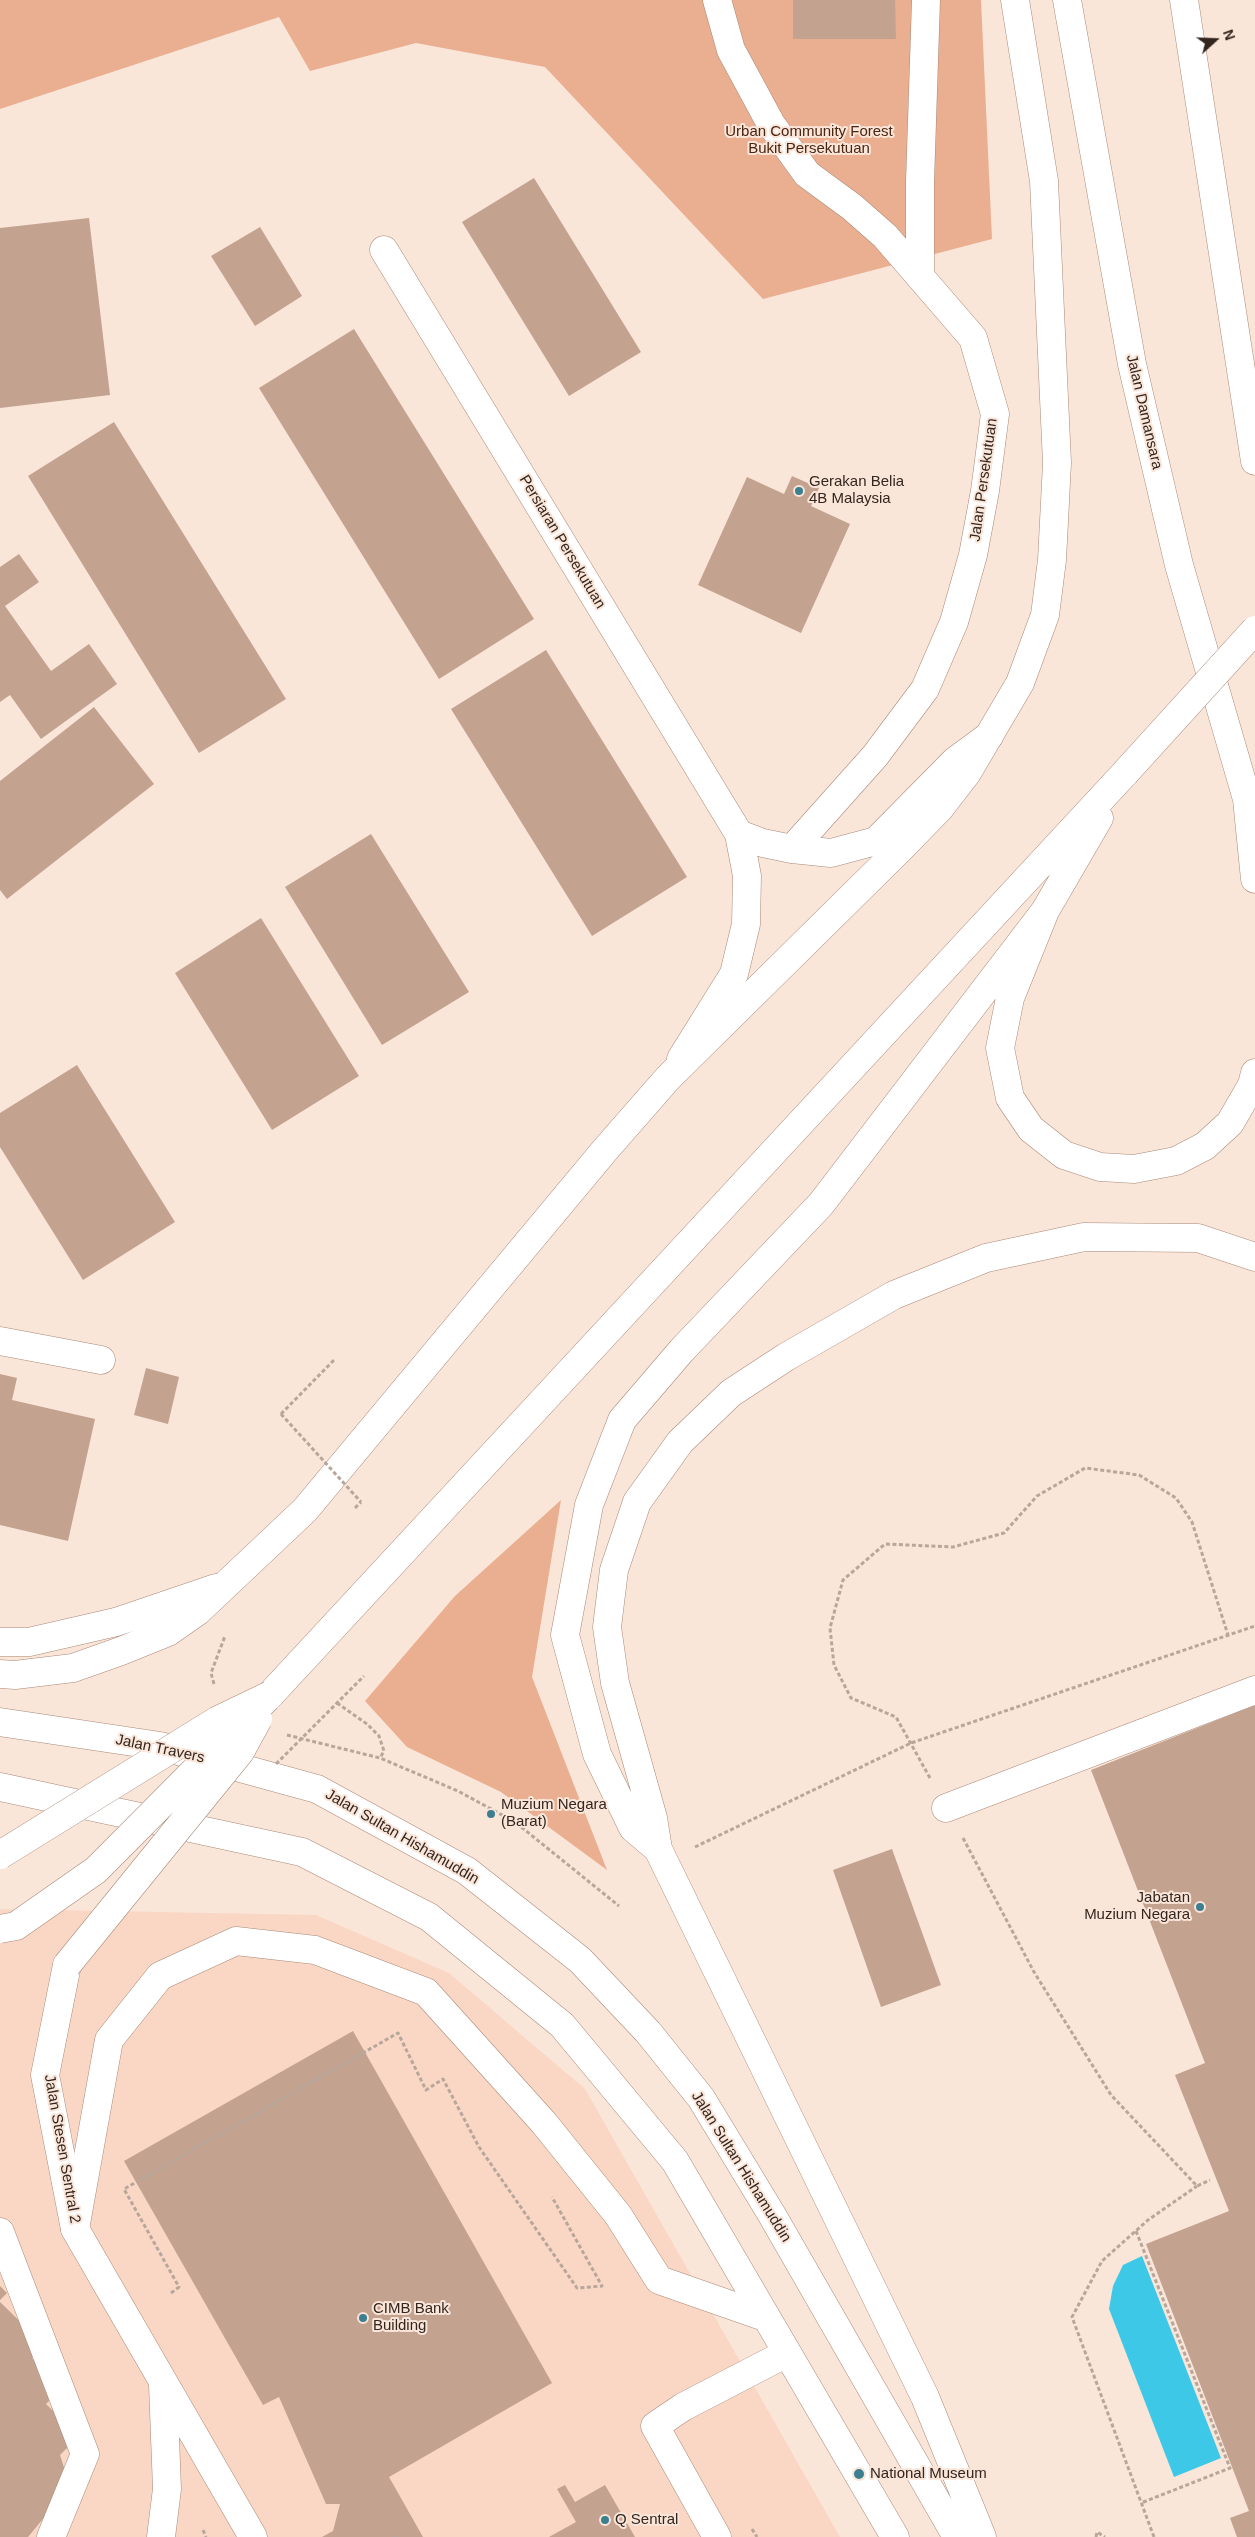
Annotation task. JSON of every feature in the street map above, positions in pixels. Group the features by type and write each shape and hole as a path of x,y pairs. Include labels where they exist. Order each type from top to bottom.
{"main road":[{"name":"Jalan Persekutuan","path":"717,0 731,50 771,124 807,174 852,207 885,236 973,338 995,414 985,491 973,555 954,622 925,689 875,756 792,850"},
{"path":"920,278 920,182 926,0"},
{"path":"0,1674 15,1675 73,1668 168,1632 198,1612 305,1510 668,1078 940,808 967,772 989,736 1020,683 1045,615 1052,560 1057,462 1044,181 1015,0"},
{"name":"Jalan Damansara","path":"1067,0 1132,364 1179,566 1251,807 1255,879"},
{"path":"1184,0 1255,461"},
{"name":"Persiaran Persekutuan","path":"384,250 739,834 748,876 746,924 734,974 668,1078"},
{"path":"0,1929 16,1926 96,1870 270,1695 1125,773 1255,630"},
{"path":"739,834 763,843 792,850 831,853 876,841 955,761 989,736"},
{"path":"658,1849 633,1828 597,1754 565,1635 589,1505 622,1420 682,1350 821,1204 1045,911 1125,773"},
{"path":"1045,911 1010,998 1000,1048 1010,1098 1031,1130 1064,1155 1100,1166 1134,1169 1176,1161 1206,1146 1230,1123 1252,1085 1255,1073"},
{"path":"982,2537 925,2397 658,1849 653,1818 615,1683 607,1627 614,1570 637,1502 680,1442 731,1393 786,1356 894,1294 986,1258 1084,1237 1198,1238 1255,1257"},
{"path":"0,1341 101,1360"},
{"path":"0,1642 29,1642 116,1622 227,1584"},
{"path":"946,1808 1255,1690"},
{"path":"0,1855 218,1720 270,1695"},
{"name":"Jalan Stesen Sentral 2","path":"252,2537 75,2229 45,2075 67,1965 240,1752 270,1695"},
{"name":"Jalan Travers","path":"0,1722 160,1746 317,1789"},
{"path":"0,1787 302,1852 429,1917 562,2025 674,2162 895,2537"},
{"name":"Jalan Sultan Hishamuddin","path":"317,1789 468,1871 483,1882 580,1960 648,2032 701,2098 772,2215 957,2537"},
{"path":"75,2229 109,2040 160,1976 236,1941 315,1950 426,1992 544,2123 618,2215 659,2280 765,2317"},
{"path":"0,2232 85,2454 51,2537"},
{"path":"717,2537 655,2426 683,2407 787,2353"},
{"path":"162,2537 167,2489 163,2381"}],"path":[{"path":"334,1360 281,1414 362,1502"},
{"path":"690,1849 911,1743 1255,1626"},
{"path":"216,1690 211,1673 226,1631"},
{"path":"338,1703 367,1724 378,1736 384,1751 380,1758"},
{"path":"283,1734 380,1758 458,1791 515,1822 619,1906"},
{"path":"171,2293 179,2287 124,2189 398,2033 426,2090 443,2079 479,2146 577,2288 602,2286 552,2197"},
{"path":"1154,2537 1072,2317 1102,2261 1136,2230 1197,2186"},
{"path":"1136,2230 1230,2468 1141,2503"},
{"path":"202,2530 206,2537"},
{"path":"1096,2537 1097,2532 1105,2537"}],"shaded area":[{"path":"0,1909 316,1915 449,1973 585,2089 840,2537 0,2537"}],"green space":[{"name":"Urban Community Forest Bukit Persekutuan","path":"0,0 981,0 992,239 763,299 545,67 416,43 310,71 279,17 0,109"},
{"path":"561,1500 532,1677 607,1870 501,1792 407,1747 365,1701 455,1596"}],"water":[{"path":"1142,2256 1221,2458 1174,2477 1109,2309 1113,2286 1123,2265"}],"building":[{"path":"793,0 895,0 896,39 793,39"},
{"path":"534,178 641,352 569,396 462,222"},
{"path":"89,218 110,395 0,408 0,228"},
{"path":"260,227 302,296 255,326 211,256"},
{"path":"354,329 534,619 439,679 259,388"},
{"path":"114,422 286,699 199,753 28,476"},
{"path":"792,476 819,488 811,506 850,524 801,633 698,585 747,477 784,494"},
{"path":"19,554 39,582 5,606 51,671 89,644 117,684 41,739 10,695 0,702 0,567"},
{"path":"546,650 687,877 592,936 451,709"},
{"path":"94,707 154,784 7,899 0,890 0,781"},
{"path":"371,834 469,992 382,1045 285,887"},
{"path":"261,918 359,1076 272,1130 175,973"},
{"path":"77,1065 175,1222 83,1280 0,1147 0,1113"},
{"path":"146,1368 179,1377 168,1424 134,1415"},
{"path":"0,1374 17,1378 12,1400 95,1419 68,1541 0,1525"},
{"path":"1255,1705 1255,2537 1237,2537 1230,2518 1249,2511 1146,2244 1229,2211 1175,2075 1205,2063 1091,1770"},
{"path":"892,1849 941,1985 881,2007 833,1870"},
{"name":"CIMB Bank Building","path":"353,2031 552,2383 389,2477 423,2537 322,2537 333,2531 340,2504 326,2504 279,2397 263,2405 124,2161"},
{"path":"0,2286 7,2293 0,2300"},
{"path":"0,2302 44,2345 32,2358 62,2388 46,2404 79,2436 60,2455 70,2486 28,2537 0,2537"},
{"name":"Q Sentral","path":"565,2485 575,2502 605,2485 635,2537 549,2537 576,2522 557,2489"}],"place":[{"name":"Gerakan Belia 4B Malaysia","path":"799,491"},
{"name":"Muzium Negara (Barat)","path":"491,1814"},
{"name":"Jabatan Muzium Negara","path":"1200,1907"},
{"name":"CIMB Bank Building","path":"363,2318"},
{"name":"National Museum","path":"859,2474"},
{"name":"Q Sentral","path":"605,2520"}]}
